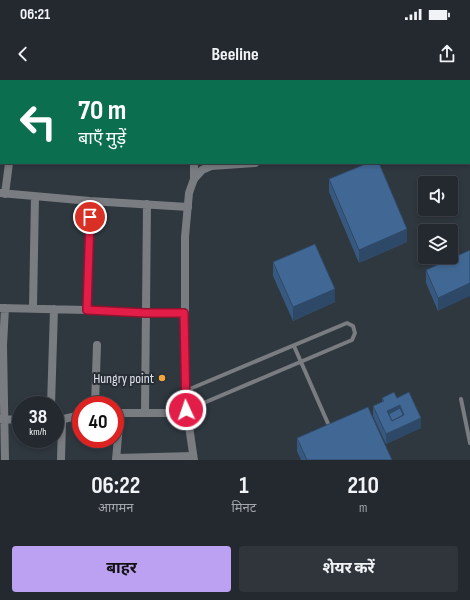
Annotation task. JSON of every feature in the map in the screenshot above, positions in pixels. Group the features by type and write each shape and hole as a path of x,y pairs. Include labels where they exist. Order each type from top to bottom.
{"street":[{"path":"9,164 2,194 188,207"},
{"path":"116,448 116,459 194,458 186,412 184,313 185,237 189,193 194,179 194,164"},
{"path":"194,179 202,170 211,166 240,164"},
{"path":"33,308 35,197"},
{"path":"87,310 90,201"},
{"path":"145,413 147,204"},
{"path":"5,460 2,419 2,308 184,313"},
{"path":"51,396 54,309"},
{"path":"95,396 98,345"},
{"path":"124,413 186,412"},
{"path":"2,419 12,420"},
{"path":"60,448 61,460"}],"lane":[{"path":"185,391 347,323 353,326 355,333 352,340 186,412"},
{"path":"294,346 330,428"},
{"path":"462,398 470,443"}],"building":[{"path":"366,164 379,164 407,229 359,250 329,179"},
{"path":"315,244 335,289 293,307 273,262"},
{"path":"470,250 470,283 438,298 426,270 439,264 458,264 458,255"},
{"path":"394,392 397,398 409,392 421,418 386,434 373,406 384,401 382,398","holes":["400,405 404,415 392,421 387,411"]},
{"path":"368,407 392,460 307,460 297,438"},
{"path":"400,408 403,415 392,421 389,414"}],"place":[{"name":"Hungry point","path":"162,378"}],"route":[{"path":"90,217 87,310 184,313 186,410"}]}
